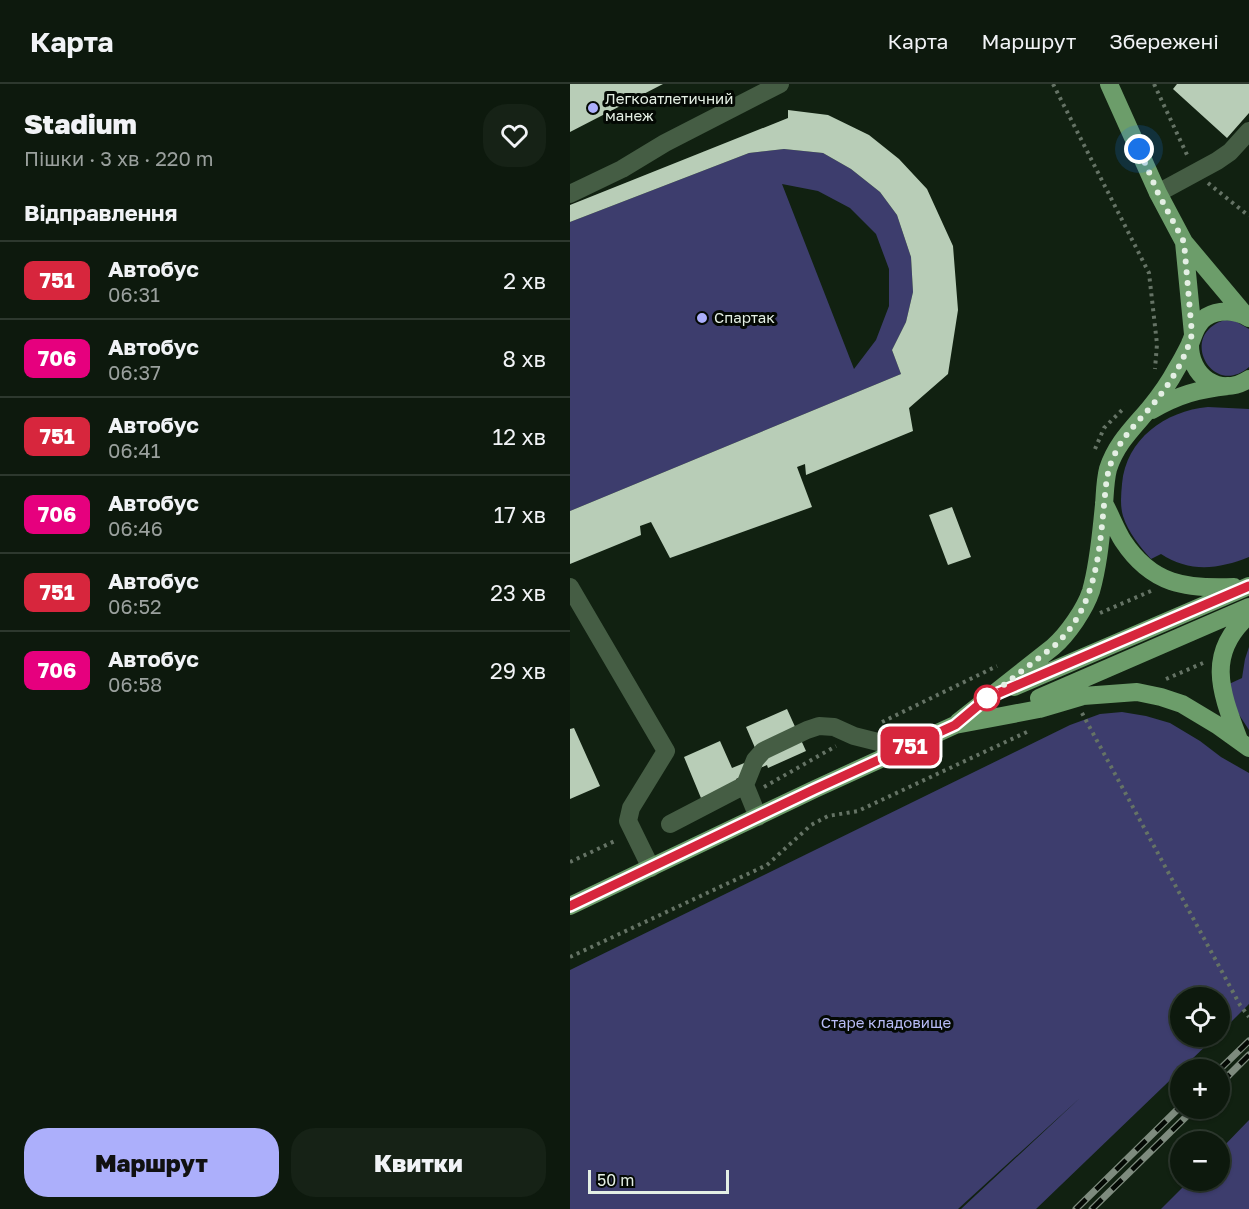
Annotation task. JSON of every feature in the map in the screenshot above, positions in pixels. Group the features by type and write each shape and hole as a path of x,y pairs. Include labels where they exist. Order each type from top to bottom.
{"main road":[{"path":"1109,84 1158,193 1184,242 1248,317"},
{"path":"1184,242 1192,361 1196,370 1210,382 1219,385 1241,383"},
{"path":"955,725 1063,639 1090,593 1106,481 1113,456 1126,434 1157,399 1174,375 1198,325 1215,313 1226,311 1248,317"},
{"path":"1143,416 1185,394 1241,383"},
{"path":"1104,503 1123,541 1137,559 1152,572 1172,583 1189,586 1208,588 1248,586"},
{"path":"987,698 1248,586"},
{"path":"996,717 1249,607"},
{"path":"1244,744 1224,700 1221,665 1228,638 1249,615"},
{"path":"570,906 955,725 1039,709 1083,696 1137,692 1182,704 1244,744"}],"lane":[{"path":"570,194 622,169 665,143 780,84"},
{"path":"1158,193 1196,174 1230,152 1249,131"},
{"path":"570,587 666,751 631,808 628,821 651,868"},
{"path":"670,824 745,785 755,760 763,751 807,730 819,726 834,727 854,736 878,742 935,734"},
{"path":"745,785 758,817"}],"path":[{"path":"1053,84 1149,273 1157,344 1153,374"},
{"path":"1154,84 1196,174 1249,216"},
{"path":"1094,451 1104,428 1128,405"},
{"path":"1103,612 1154,590"},
{"path":"1159,682 1209,661"},
{"path":"886,720 1006,662"},
{"path":"1079,707 1240,1005 1249,1017"},
{"path":"570,957 767,865 811,825 828,816 858,811 1035,728"},
{"path":"765,787 833,748"}],"green space":[{"name":"Спартак","path":"784,149 823,153 851,169 880,192 897,215 911,257 913,292 906,322 892,350 901,374 570,511 570,222 749,153","holes":["782,184 818,191 850,208 876,234 889,269 889,306 876,340 854,369"]},
{"path":"1225,320 1235,321 1249,329 1249,367 1235,375 1223,375 1212,370 1205,361 1202,349 1203,338 1211,327"},
{"path":"1208,407 1249,409 1249,557 1227,564 1205,567 1183,564 1161,554 1151,559 1135,539 1123,516 1121,496 1125,468 1131,454 1150,430 1177,414"},
{"path":"1249,647 1249,730 1236,710 1229,684 1242,678"},
{"name":"Старе кладовище","path":"1122,712 1170,723 1249,773 1249,1004 1230,1023 1230,987 1170,987 1170,1047 1205,1047 1192,1059 1170,1059 1170,1080 1036,1209 961,1209 1081,1097 958,1209 570,1209 570,970 1070,725 1100,714"},
{"path":"1249,1120 1249,1209 1161,1209 1179,1191 1230,1191 1230,1140"}],"building":[{"name":"Легкоатлетичний манеж","path":"570,84 663,84 570,132"},
{"path":"1177,84 1249,84 1249,113 1227,138 1173,89"},
{"path":"788,110 828,115 869,135 899,159 927,189 953,246 958,310 948,374 909,408 913,431 806,475 805,464 797,467 812,507 670,558 651,522 640,526 641,535 570,564 570,511 901,374 892,350 906,322 913,292 911,257 897,215 880,192 851,169 823,153 784,149 749,153 570,222 570,205 788,118"},
{"path":"952,507 971,557 948,565 929,515"},
{"path":"787,709 806,751 768,768 767,765 701,798 684,757 720,741 732,768 759,757 746,727"},
{"path":"574,728 600,786 570,799 570,729"}],"railway":[{"path":"1230,1059 1249,1041"},
{"path":"1230,1074 1249,1055"},
{"path":"1076,1209 1170,1117"},
{"path":"1092,1209 1184,1119"}],"bus line":[{"name":"751","path":"570,906 955,725 987,698 1249,586"}],"place":[{"name":"Легкоатлетичний манеж","path":"593,108"},
{"name":"Спартак","path":"702,318"}],"route":[{"path":"987,698 1063,639 1073,625 1090,593 1099,545 1108,469 1113,456 1126,434 1157,399 1174,375 1190,343 1192,334 1184,242 1158,193 1139,149"}]}
